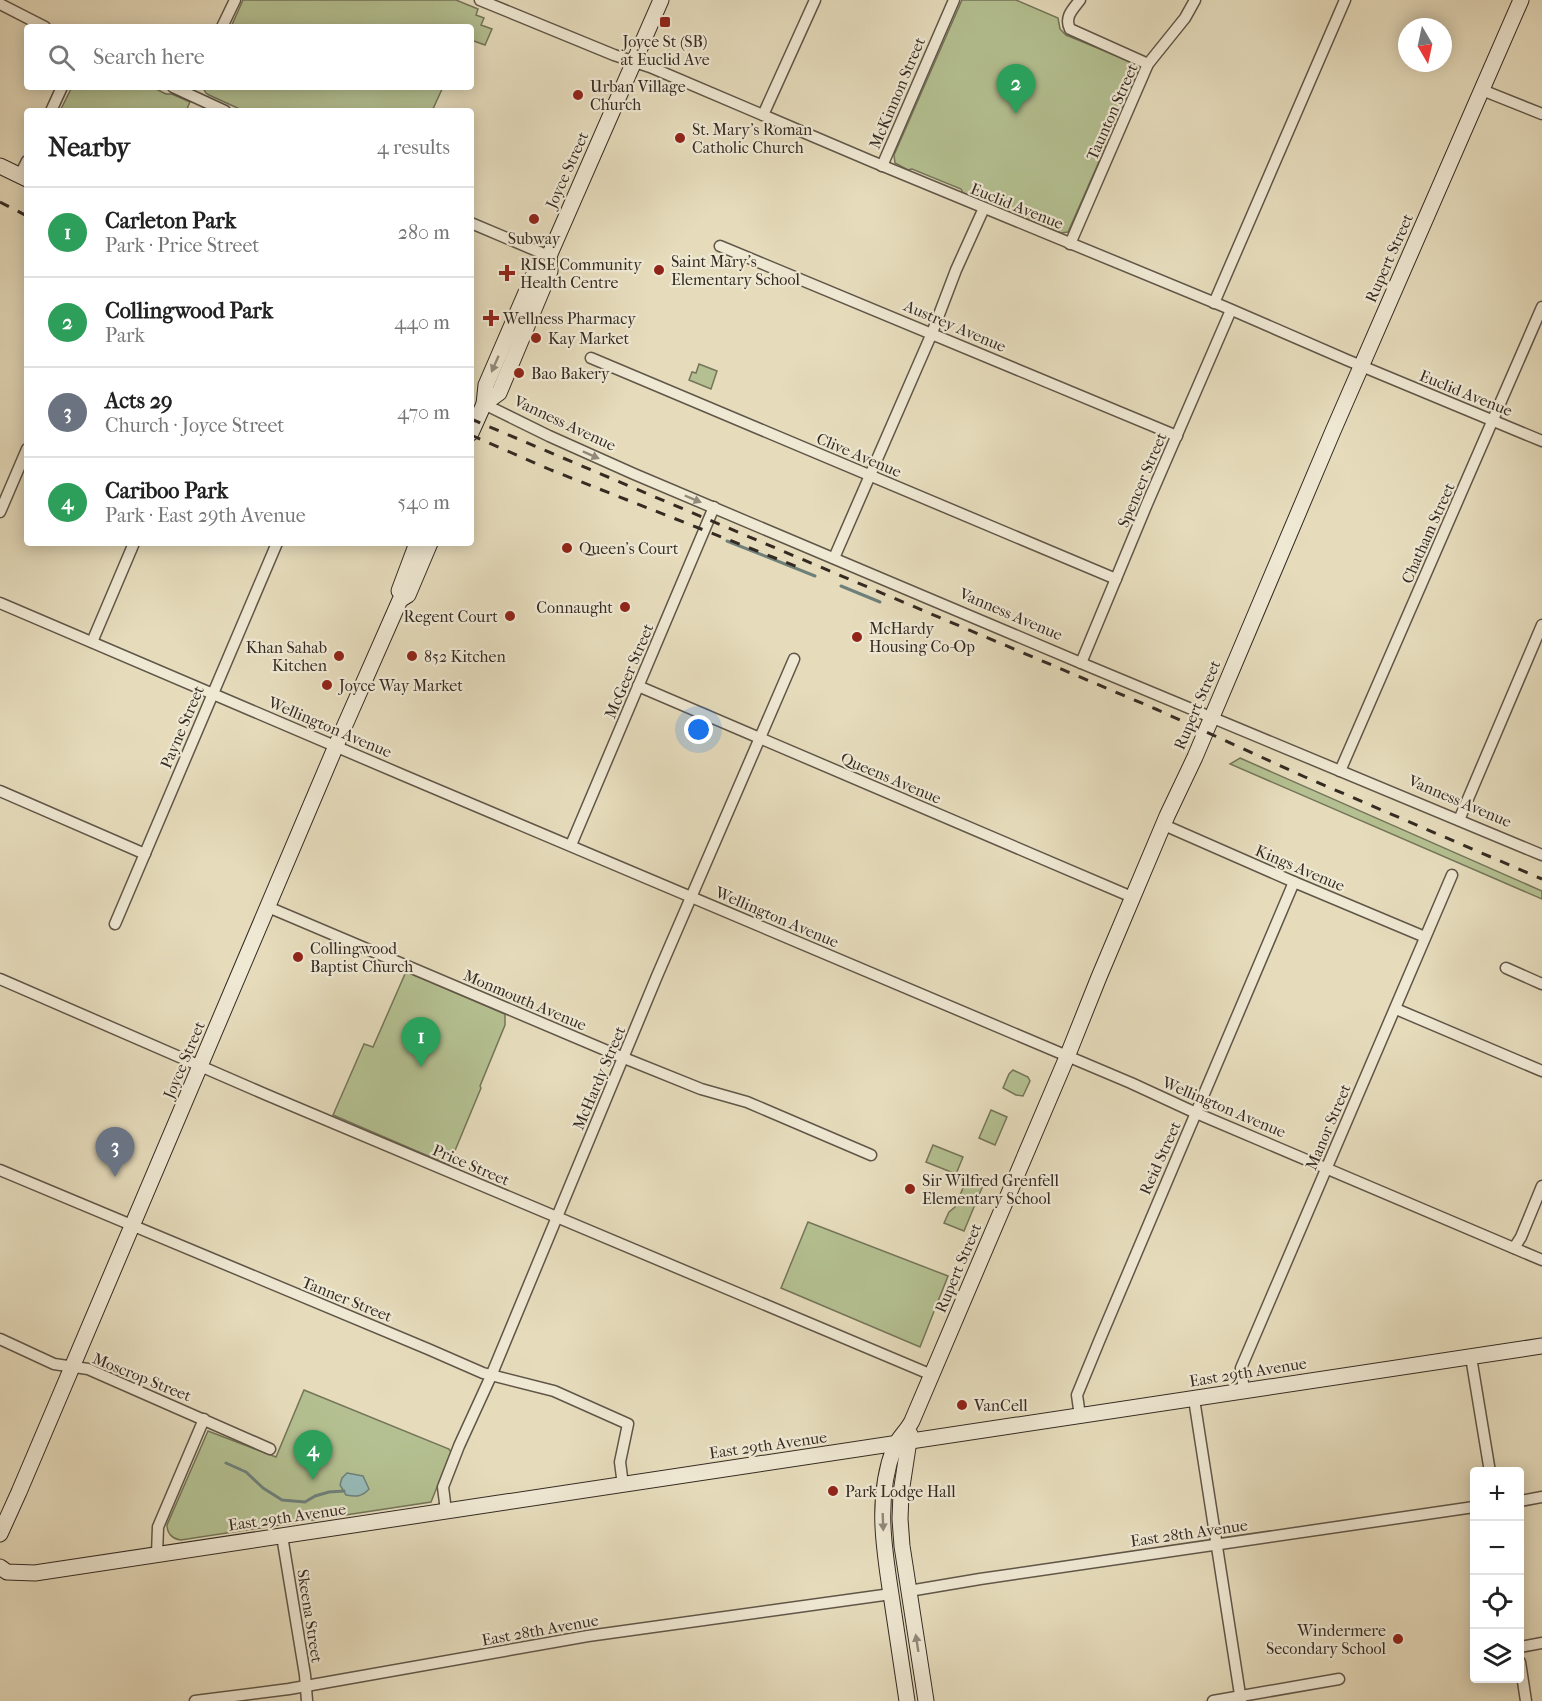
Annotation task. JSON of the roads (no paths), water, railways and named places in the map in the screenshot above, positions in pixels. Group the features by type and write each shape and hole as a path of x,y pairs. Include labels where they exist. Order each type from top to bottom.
{"street":[{"path":"223,24 235,0"},
{"name":"Euclid Avenue","path":"480,0 763,115 1542,441"},
{"name":"Joyce Street","path":"474,419 478,400 499,393 550,271 549,256 661,0"},
{"path":"763,115 814,0"},
{"name":"McKinnon Street","path":"882,166 954,0"},
{"path":"1080,0 1067,19 1070,29 1148,64"},
{"name":"Taunton Street","path":"1070,244 1148,64 1185,18 1195,0"},
{"path":"1214,303 1345,0"},
{"name":"Rupert Street","path":"907,1701 884,1549 883,1493 890,1460 902,1443 932,1375 1132,897 1521,0"},
{"path":"0,4 39,24"},
{"path":"52,108 61,90"},
{"path":"1482,90 1542,114"},
{"path":"194,91 220,108"},
{"path":"0,166 23,177"},
{"path":"834,558 984,208"},
{"path":"474,224 549,256"},
{"name":"Austrey Avenue","path":"720,246 1177,436"},
{"name":"Chatham Street","path":"1340,771 1542,307"},
{"name":"Spencer Street","path":"1081,663 1232,310"},
{"name":"Clive Avenue","path":"591,358 1116,579"},
{"name":"Vanness Avenue","path":"478,400 549,436 714,507 1211,718 1542,855"},
{"path":"0,512 24,455"},
{"name":"McGeer Street","path":"571,845 714,507"},
{"path":"92,642 133,546"},
{"name":"Payne Street","path":"115,924 276,546"},
{"name":"Joyce Street","path":"0,1534 400,600 399,592 416,546"},
{"name":"Joyce Street","path":"400,600 408,595 429,546"},
{"name":"Wellington Avenue","path":"0,603 1542,1260"},
{"path":"1459,820 1542,625"},
{"name":"McHardy Street","path":"446,1511 443,1486 459,1446 491,1376 794,659"},
{"name":"Queens Avenue","path":"638,686 1132,897"},
{"path":"0,791 145,854"},
{"name":"Kings Avenue","path":"1164,825 1425,937"},
{"name":"Manor Street","path":"1244,1391 1241,1368 1452,875"},
{"name":"Reid Street","path":"1080,1416 1077,1395 1293,882"},
{"name":"Monmouth Avenue","path":"268,907 624,1058 700,1089 747,1102 871,1155"},
{"path":"1506,968 1542,984"},
{"name":"Price Street","path":"0,980 932,1375"},
{"path":"1396,1010 1542,1071"},
{"name":"Tanner Street","path":"0,1170 491,1376 554,1390 628,1424 620,1462 623,1485"},
{"path":"1514,1248 1521,1237 1542,1186"},
{"name":"Moscrop Street","path":"0,1339 54,1364 88,1369 270,1449"},
{"name":"East 29th Avenue","path":"0,1567 7,1572 35,1573 1542,1346"},
{"path":"1471,1357 1489,1467"},
{"path":"1194,1399 1241,1699"},
{"path":"157,1554 158,1527 204,1419"},
{"name":"Rupert Street","path":"902,1443 904,1461 900,1520 902,1546 926,1701"},
{"path":"1524,1500 1542,1497"},
{"name":"East 28th Avenue","path":"909,1591 1470,1508"},
{"name":"Skeena Street","path":"282,1536 307,1701"},
{"name":"East 28th Avenue","path":"195,1701 306,1685 588,1636 891,1594"},
{"path":"1524,1646 1542,1643"},
{"path":"1214,1701 1241,1699 1339,1679"},
{"path":"1523,1683 1526,1701"}],"water":[{"path":"347,1473 363,1476 369,1489 359,1496 346,1495 340,1485"}],"waterway":[{"path":"727,541 815,576"},
{"path":"841,586 880,602"},
{"path":"226,1463 246,1472 263,1488 282,1500 305,1502 329,1492 344,1491"}],"railway":[{"path":"0,202 24,214"},
{"path":"474,420 1158,710 1305,777 1542,879"},
{"path":"474,436 551,470 803,569"}],"place":[{"name":"Joyce St (SB) at Euclid Ave","path":"665,22"},
{"name":"Urban Village Church","path":"578,95"},
{"name":"Collingwood Park","path":"1016,114"},
{"name":"St. Mary's Roman Catholic Church","path":"680,138"},
{"name":"Subway","path":"534,219"},
{"name":"Saint Mary's Elementary School","path":"659,270"},
{"name":"RISE Community Health Centre","path":"507,273"},
{"name":"Wellness Pharmacy","path":"491,318"},
{"name":"Kay Market","path":"536,338"},
{"name":"Bao Bakery","path":"519,373"},
{"name":"Queen's Court","path":"567,548"},
{"name":"Connaught","path":"625,607"},
{"name":"Regent Court","path":"510,616"},
{"name":"McHardy Housing Co-Op","path":"857,637"},
{"name":"Khan Sahab Kitchen","path":"339,656"},
{"name":"852 Kitchen","path":"412,656"},
{"name":"Joyce Way Market","path":"327,685"},
{"name":"Collingwood Baptist Church","path":"298,957"},
{"name":"Carleton Park","path":"421,1067"},
{"name":"Acts 29","path":"115,1177"},
{"name":"Sir Wilfred Grenfell Elementary School","path":"910,1189"},
{"name":"VanCell","path":"962,1405"},
{"name":"Cariboo Park","path":"313,1480"},
{"name":"Park Lodge Hall","path":"833,1491"},
{"name":"Windermere Secondary School","path":"1398,1639"}]}
